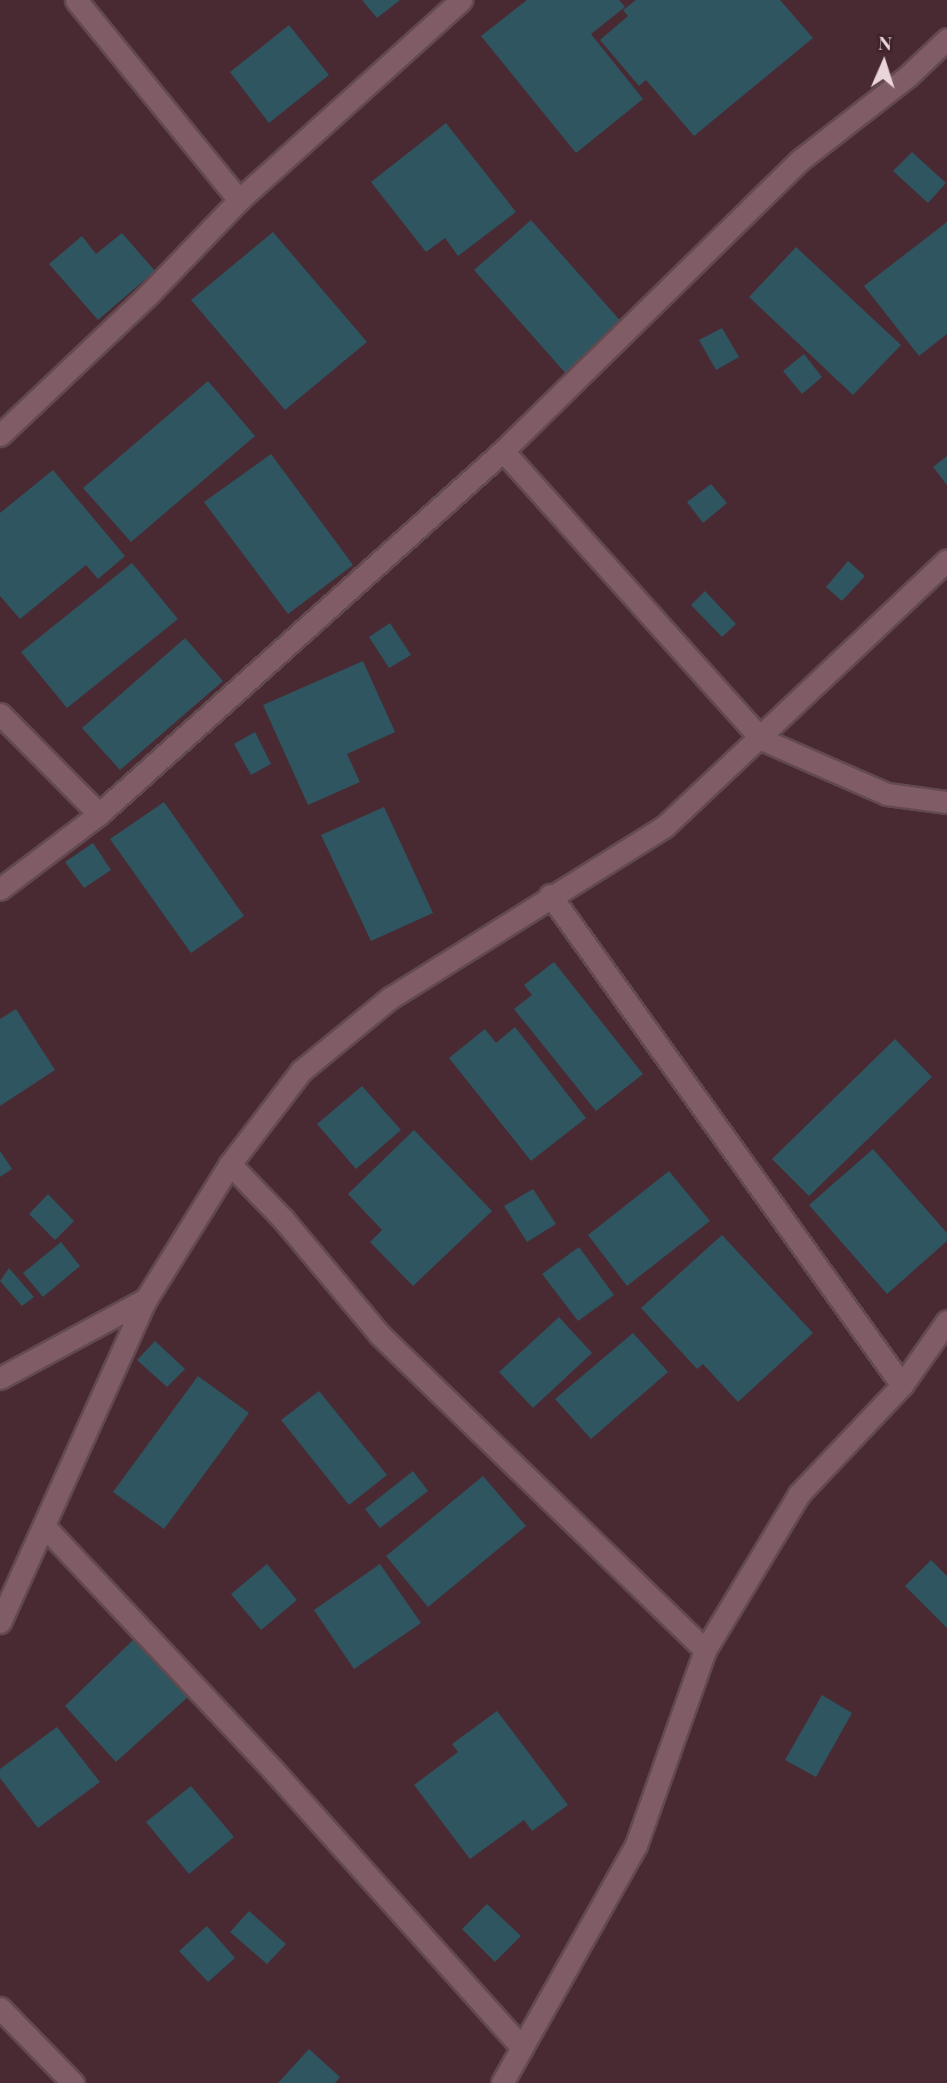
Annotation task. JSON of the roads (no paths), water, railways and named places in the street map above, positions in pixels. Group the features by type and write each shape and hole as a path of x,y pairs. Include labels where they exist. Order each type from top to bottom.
{"street":[{"path":"76,0 239,200"},
{"path":"0,435 149,294 239,200 461,0"},
{"path":"0,889 99,814 503,451 799,161 908,76 947,40"},
{"path":"503,451 761,738 887,794 947,802"},
{"path":"0,1622 146,1298 230,1164 301,1071 390,998 550,895 664,828 947,560"},
{"path":"0,714 99,814"},
{"path":"550,895 902,1385"},
{"path":"230,1164 292,1230 379,1334 705,1650"},
{"path":"3,1370 146,1298"},
{"path":"502,2083 636,1845 705,1650 799,1494 902,1385 947,1321"},
{"path":"44,1526 273,1770 522,2048"},
{"path":"0,2008 73,2083"}]}
